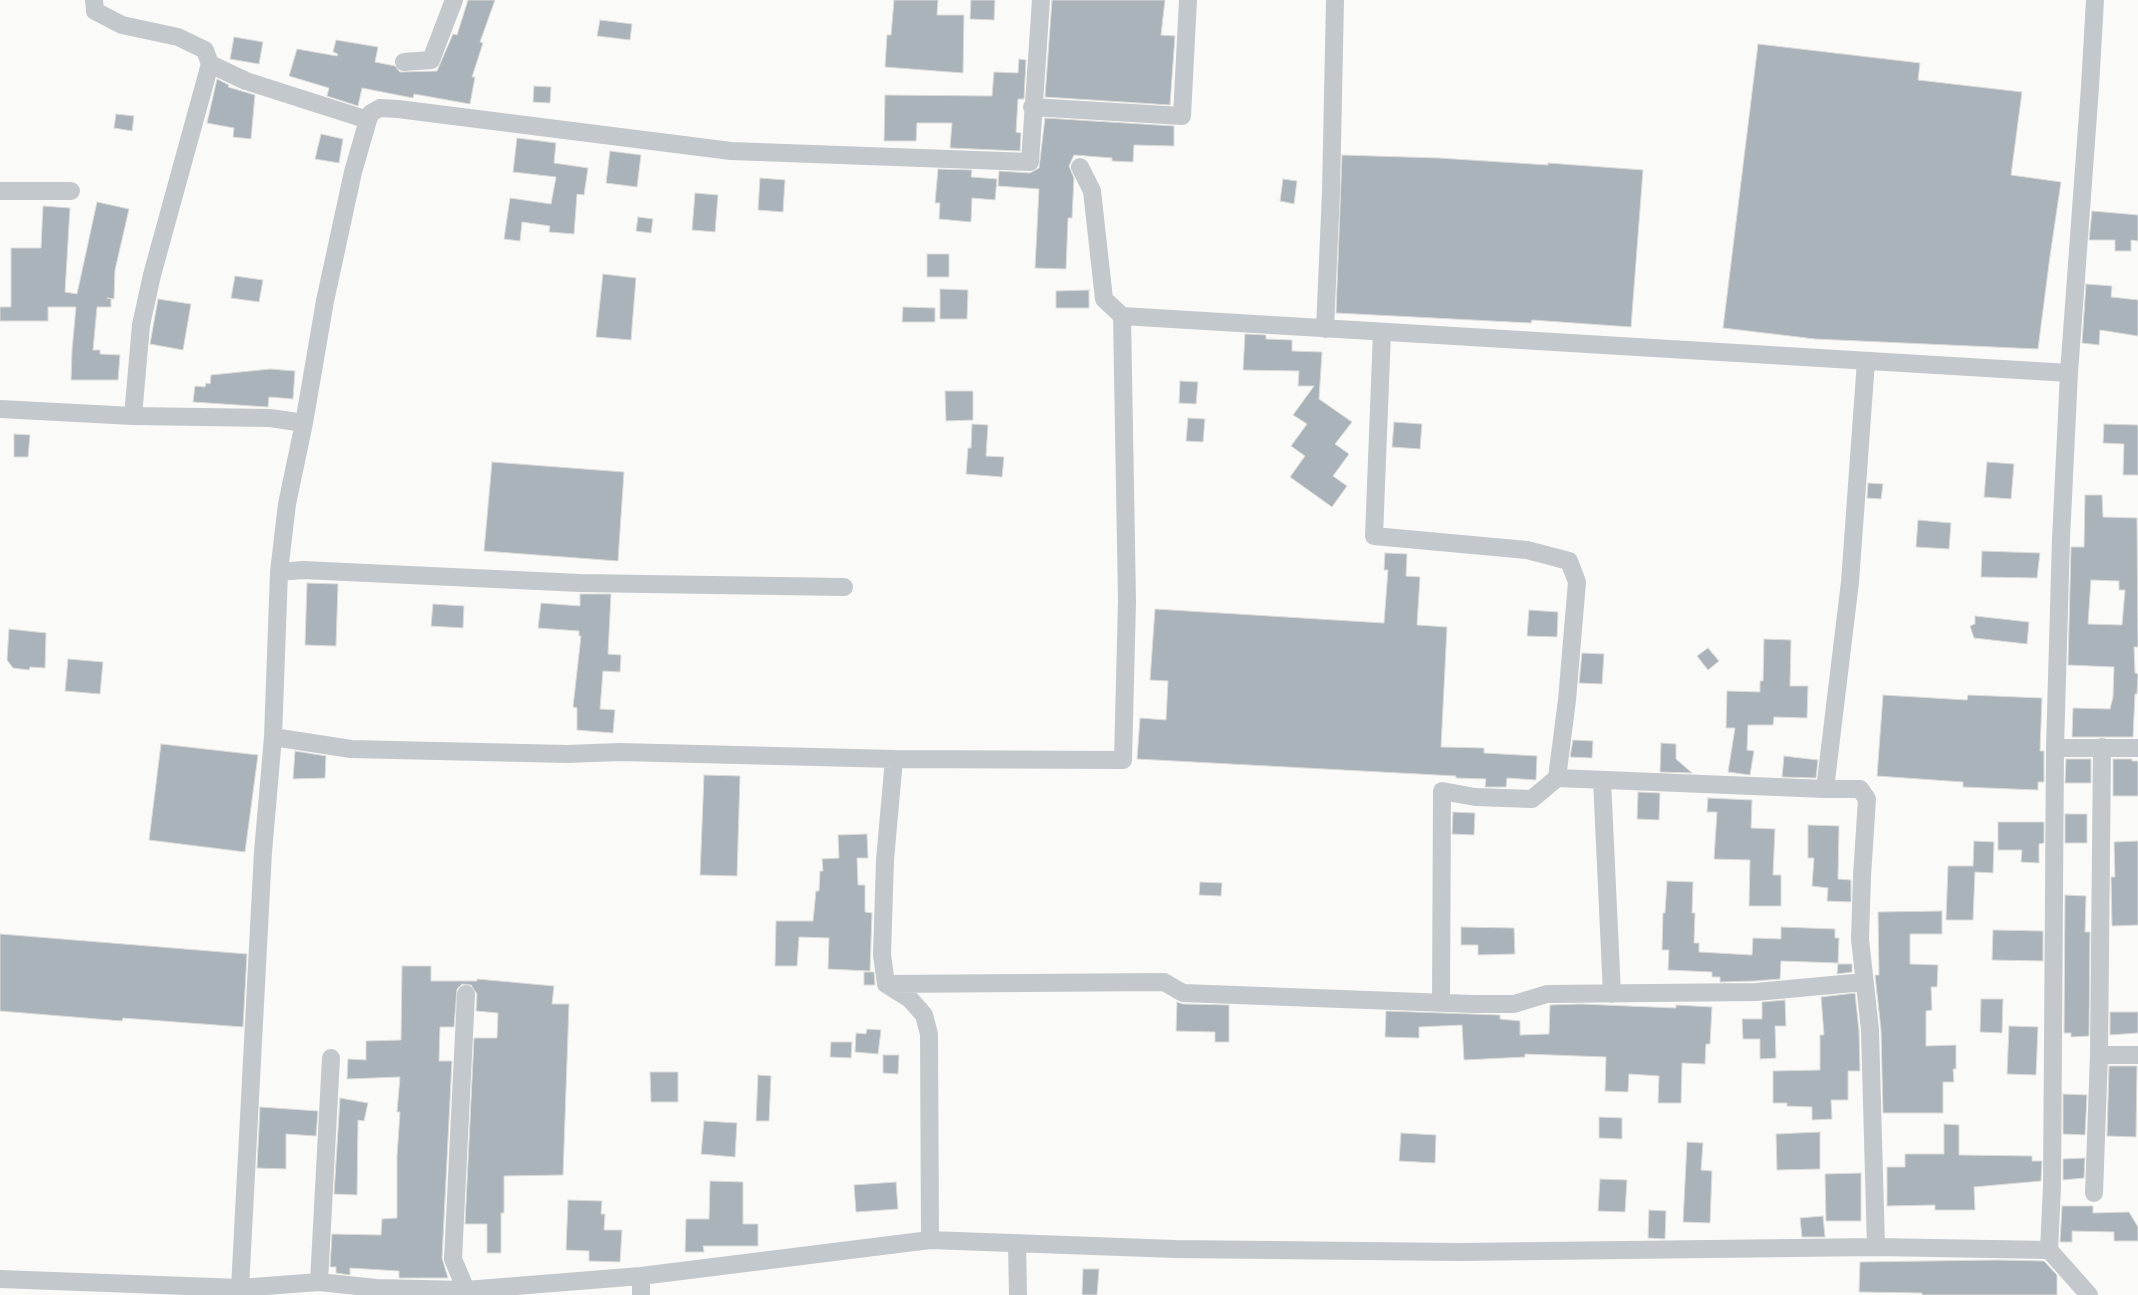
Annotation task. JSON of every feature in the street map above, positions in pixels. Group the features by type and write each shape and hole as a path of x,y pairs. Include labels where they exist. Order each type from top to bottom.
{"street":[{"path":"94,0 95,10 122,25 178,37 205,50 210,64 152,275 141,325 133,416"},
{"path":"404,62 431,60 454,0"},
{"path":"240,1288 262,852 273,737 279,572 287,504 304,423 325,301 354,172 371,113 380,108 398,109 730,151 1030,162 1032,107 1041,0"},
{"path":"1032,107 1182,116 1188,0"},
{"path":"1325,329 1331,192 1335,0"},
{"path":"2089,1295 2049,1250 2052,1187 2055,748 2068,373 2095,0"},
{"path":"210,64 246,81 368,120"},
{"path":"1080,167 1092,191 1104,299 1122,316 2068,373"},
{"path":"0,191 71,191"},
{"path":"273,737 351,748 567,754 630,752 894,759 1123,760 1127,602 1122,316"},
{"path":"1382,332 1374,536 1527,550 1569,561 1577,582 1567,700 1557,778"},
{"path":"1825,789 1850,582 1866,361"},
{"path":"0,410 133,416 270,418 304,423"},
{"path":"279,572 303,570 580,583 844,587"},
{"path":"2094,1193 2099,1055 2102,747"},
{"path":"2055,748 2138,748"},
{"path":"894,759 885,860 882,956 886,984 910,999 924,1015 929,1034 930,1240"},
{"path":"1441,1002 1442,792 1475,797 1532,799 1557,778 1860,790 1867,799 1860,939 1870,1030 1876,1247"},
{"path":"1602,780 1612,994"},
{"path":"886,984 1164,982 1183,993 1514,1004 1547,994 1756,992 1864,982"},
{"path":"466,994 453,1259 466,1290"},
{"path":"2099,1055 2138,1055"},
{"path":"319,1282 331,1058"},
{"path":"0,1279 240,1288 319,1282 375,1292 466,1290 641,1276 930,1240 1175,1249 1459,1252 1876,1247 2049,1250"},
{"path":"1018,1243 1018,1295"},
{"path":"641,1276 641,1295"}],"building":[{"path":"468,0 495,0 480,42 483,43 472,77 475,77 470,104 414,94 413,98 362,88 358,106 327,96 329,88 289,76 297,49 337,56 338,54 333,52 336,40 378,47 375,62 395,66 400,72 437,71 453,34 457,35"},
{"path":"894,0 938,0 937,15 964,15 963,73 885,67 887,35 891,35"},
{"path":"971,0 995,0 994,20 970,19"},
{"path":"1052,0 1165,0 1161,35 1175,36 1170,105 1045,97"},
{"path":"600,20 632,24 630,40 597,36"},
{"path":"234,37 263,42 259,64 230,59"},
{"path":"1758,44 1920,63 1918,80 2022,92 2011,175 2061,182 2038,349 1815,339 1723,328"},
{"path":"1019,59 1026,60 1024,99 1018,99 1016,132 1021,133 1020,151 950,148 952,123 917,123 916,141 884,141 885,95 992,96 994,72 1018,73"},
{"path":"217,79 229,85 228,87 255,95 251,139 233,137 234,128 207,123"},
{"path":"534,86 551,87 550,103 533,102"},
{"path":"116,114 134,116 132,131 114,128"},
{"path":"1045,118 1174,126 1174,146 1134,145 1133,162 1074,155 1069,166 1074,178 1072,218 1068,218 1066,269 1035,268 1039,189 998,186 999,171 1030,173 1039,168"},
{"path":"321,134 343,139 339,163 315,159"},
{"path":"517,138 556,143 554,163 588,168 584,195 577,194 574,234 549,232 550,226 522,222 520,241 504,239 510,198 551,204 556,177 513,172"},
{"path":"610,151 641,155 637,187 606,183"},
{"path":"1342,155 1439,158 1548,165 1548,163 1643,170 1631,327 1532,320 1531,323 1336,313"},
{"path":"938,169 972,170 971,177 997,179 995,200 972,198 971,222 939,219 940,203 935,203"},
{"path":"760,178 785,180 783,212 758,210"},
{"path":"1283,179 1297,181 1294,204 1280,201"},
{"path":"695,193 718,195 715,232 692,230"},
{"path":"97,202 129,209 115,270 114,299 107,298 111,299 111,307 97,307 93,350 100,350 100,354 120,355 118,380 71,380 76,307 48,307 48,321 0,321 0,307 11,307 11,248 41,248 43,206 70,208 65,292 77,294"},
{"path":"2092,211 2138,215 2138,241 2131,240 2131,251 2115,251 2115,240 2089,240"},
{"path":"638,217 653,219 651,233 636,231"},
{"path":"927,254 949,254 949,277 927,277"},
{"path":"603,274 636,278 631,340 596,337"},
{"path":"235,276 263,280 259,302 231,298"},
{"path":"2086,284 2112,286 2111,297 2138,300 2138,336 2100,330 2099,345 2082,343"},
{"path":"940,289 968,290 967,319 940,319"},
{"path":"1089,290 1089,308 1056,308 1056,291"},
{"path":"158,299 191,304 183,350 150,344"},
{"path":"903,307 935,308 935,322 902,322"},
{"path":"1245,334 1266,335 1266,339 1292,340 1292,351 1322,352 1319,399 1352,422 1335,444 1349,454 1333,476 1347,486 1332,507 1290,477 1305,456 1291,446 1307,424 1293,415 1314,386 1298,386 1299,371 1243,370"},
{"path":"270,369 295,371 293,399 269,397 268,407 193,402 195,386 205,387 206,383 210,384 211,375"},
{"path":"1180,381 1198,382 1196,404 1179,403"},
{"path":"945,391 973,391 973,420 946,421"},
{"path":"1188,418 1205,419 1203,442 1186,441"},
{"path":"1394,422 1422,424 1420,449 1392,447"},
{"path":"972,424 988,425 986,456 1004,457 1002,477 966,474 968,448 971,448"},
{"path":"2104,424 2138,425 2138,475 2123,475 2124,444 2103,443"},
{"path":"14,434 30,435 28,457 14,457"},
{"path":"492,462 624,472 618,561 484,551"},
{"path":"1987,462 2014,464 2011,499 1984,497"},
{"path":"1868,483 1883,484 1881,499 1867,498"},
{"path":"2085,495 2102,495 2103,517 2137,518 2138,647 2134,647 2135,673 2138,674 2133,737 2072,737 2073,708 2110,709 2113,697 2114,667 2068,665 2071,547 2084,547","holes":["2091,580 2119,581 2119,590 2125,590 2122,625 2088,624"]},
{"path":"1918,520 1951,523 1949,549 1916,547"},
{"path":"1982,551 2040,553 2037,578 1981,577"},
{"path":"1385,553 1407,554 1406,576 1420,577 1417,625 1447,627 1441,747 1484,748 1484,753 1537,756 1536,780 1507,778 1506,787 1485,787 1486,779 1456,778 1456,776 1137,759 1140,718 1166,720 1168,681 1150,680 1155,609 1384,623 1388,570 1384,570"},
{"path":"307,583 338,584 336,646 305,645"},
{"path":"580,594 611,594 608,654 621,655 620,672 603,671 600,709 615,710 613,733 577,730 577,708 573,707 581,636 579,636 579,631 538,628 541,603 580,606"},
{"path":"433,604 464,606 463,628 431,626"},
{"path":"1529,610 1558,612 1557,637 1527,636"},
{"path":"1975,616 2029,622 2027,644 1974,638 1970,626 1975,624"},
{"path":"9,629 46,633 45,668 30,667 29,670 13,668 7,660"},
{"path":"1764,639 1791,640 1790,686 1808,686 1807,718 1774,717 1773,725 1748,725 1747,750 1754,751 1750,775 1728,772 1735,728 1726,728 1727,691 1760,692 1760,681 1763,681"},
{"path":"1708,648 1719,661 1708,670 1697,656"},
{"path":"1582,653 1604,654 1602,684 1579,683"},
{"path":"68,659 103,662 100,694 65,691"},
{"path":"1883,695 1967,700 1968,695 2042,698 2040,751 2044,751 2044,782 2038,782 2038,790 1963,787 1963,782 1877,776"},
{"path":"1573,740 1593,741 1592,758 1570,757"},
{"path":"1661,743 1676,744 1676,759 1692,773 1660,772"},
{"path":"161,744 258,755 245,852 149,840"},
{"path":"295,751 326,756 325,778 293,779"},
{"path":"1784,756 1818,760 1816,778 1782,777"},
{"path":"2066,759 2091,759 2091,783 2065,783"},
{"path":"2113,759 2132,759 2132,761 2138,761 2138,796 2113,796"},
{"path":"704,775 740,776 737,876 700,875"},
{"path":"1638,792 1660,793 1659,820 1637,819"},
{"path":"1708,798 1752,800 1751,828 1775,829 1773,875 1781,875 1781,906 1749,906 1750,860 1714,859 1717,812 1707,812"},
{"path":"1453,812 1475,813 1474,835 1452,834"},
{"path":"2065,814 2087,814 2087,843 2065,843"},
{"path":"1998,822 2044,822 2044,843 2039,844 2039,863 2021,862 2022,850 1998,850"},
{"path":"1808,825 1839,826 1838,879 1851,880 1851,902 1827,901 1828,888 1812,886 1814,858 1808,858"},
{"path":"867,834 868,858 857,858 858,885 865,885 865,912 872,913 870,971 828,969 829,938 799,937 797,966 775,966 776,921 813,921 816,891 819,891 820,871 823,871 822,859 839,858 838,835"},
{"path":"1974,841 1994,842 1993,873 1975,872 1973,920 1946,920 1948,866 1973,866"},
{"path":"2138,841 2138,925 2112,926 2111,877 2115,877 2114,842"},
{"path":"1667,881 1693,882 1692,913 1695,913 1694,943 1699,943 1699,952 1752,955 1753,938 1781,939 1781,927 1835,929 1835,938 1839,938 1838,963 1781,961 1780,979 1755,981 1720,982 1720,977 1712,977 1712,972 1668,970 1669,950 1662,950 1663,913 1665,913"},
{"path":"1200,882 1222,883 1221,896 1199,895"},
{"path":"2065,895 2086,896 2085,932 2090,932 2089,1036 2071,1037 2071,1033 2064,1033"},
{"path":"1942,911 1942,934 1910,934 1910,964 1938,965 1937,987 1931,987 1932,1010 1926,1011 1926,1046 1956,1045 1956,1069 1953,1069 1954,1082 1943,1082 1943,1113 1883,1113 1881,1030 1875,975 1879,975 1878,912"},
{"path":"1461,927 1514,928 1515,954 1478,955 1478,945 1461,945"},
{"path":"1993,930 2043,931 2043,961 1992,960"},
{"path":"0,934 247,954 243,1027 123,1018 122,1021 0,1011"},
{"path":"1838,964 1852,964 1852,972 1837,974"},
{"path":"402,966 431,966 431,981 477,981 477,979 554,986 552,1004 569,1004 563,1175 504,1176 504,1213 501,1213 501,1253 487,1253 487,1224 465,1224 474,1038 497,1038 498,1013 476,1011 477,994 471,985 462,984 457,989 454,1027 440,1027 439,1061 452,1061 442,1258 448,1278 399,1278 399,1271 350,1268 350,1275 336,1273 336,1267 330,1267 332,1234 381,1235 382,1219 397,1218 397,1156 400,1112 397,1112 400,1077 347,1079 348,1059 366,1060 366,1041 401,1040"},
{"path":"864,972 874,972 875,985 864,985"},
{"path":"1855,993 1859,1031 1860,1071 1848,1071 1848,1100 1831,1100 1832,1119 1812,1120 1812,1107 1787,1106 1787,1103 1773,1103 1773,1071 1820,1070 1820,1035 1824,1035 1821,997"},
{"path":"1981,999 2003,999 2002,1033 1980,1032"},
{"path":"1785,1000 1786,1026 1775,1026 1776,1058 1760,1059 1760,1039 1743,1039 1742,1019 1762,1019 1762,1002"},
{"path":"1177,1002 1183,1004 1229,1005 1229,1042 1215,1042 1215,1032 1176,1031"},
{"path":"1580,1004 1676,1008 1676,1005 1712,1007 1710,1044 1706,1044 1705,1064 1682,1063 1681,1103 1658,1103 1659,1076 1629,1074 1628,1092 1605,1091 1606,1057 1525,1054 1525,1057 1464,1060 1462,1025 1419,1027 1419,1038 1385,1037 1386,1011 1500,1015 1500,1019 1520,1021 1520,1035 1549,1034 1550,1005"},
{"path":"2110,1012 2138,1012 2138,1033 2110,1035"},
{"path":"2009,1026 2038,1027 2036,1075 2007,1074"},
{"path":"867,1029 881,1030 878,1054 855,1052 856,1033 866,1034"},
{"path":"831,1042 852,1042 851,1058 830,1057"},
{"path":"883,1055 899,1055 898,1074 883,1073"},
{"path":"2109,1066 2137,1066 2136,1137 2107,1136"},
{"path":"650,1072 678,1072 678,1102 651,1102"},
{"path":"758,1075 771,1076 769,1121 756,1121"},
{"path":"2063,1094 2087,1095 2085,1135 2063,1134"},
{"path":"340,1098 368,1103 364,1121 358,1120 357,1195 334,1194"},
{"path":"260,1107 318,1111 316,1136 286,1134 286,1169 257,1168"},
{"path":"1599,1117 1622,1118 1622,1139 1599,1138"},
{"path":"704,1121 737,1123 735,1157 701,1154"},
{"path":"1944,1124 1959,1125 1959,1155 2032,1156 2032,1161 2042,1161 2041,1181 1974,1187 1975,1210 1935,1210 1935,1205 1887,1206 1887,1167 1905,1167 1905,1154 1944,1154"},
{"path":"1820,1132 1820,1169 1777,1170 1776,1134"},
{"path":"1401,1133 1436,1135 1435,1163 1399,1161"},
{"path":"1687,1142 1703,1143 1701,1170 1712,1171 1710,1223 1683,1222"},
{"path":"2085,1158 2084,1178 2063,1180 2063,1159"},
{"path":"1861,1173 1861,1221 1826,1221 1825,1174"},
{"path":"1600,1179 1627,1180 1625,1212 1598,1211"},
{"path":"710,1181 743,1182 743,1224 758,1224 758,1246 703,1246 704,1252 685,1252 686,1219 709,1219"},
{"path":"896,1182 898,1209 856,1212 854,1185"},
{"path":"568,1200 602,1201 601,1214 605,1214 604,1230 622,1230 620,1262 589,1261 589,1251 566,1250"},
{"path":"2062,1206 2093,1206 2093,1213 2129,1212 2138,1227 2138,1241 2114,1241 2114,1232 2072,1231 2072,1242 2060,1242"},
{"path":"1649,1210 1666,1211 1665,1239 1648,1238"},
{"path":"1823,1216 1825,1237 1802,1237 1800,1218"},
{"path":"2044,1261 2057,1275 2057,1295 1922,1295 1922,1293 1859,1292 1860,1262"},
{"path":"1083,1269 1099,1269 1097,1295 1082,1295"}]}
